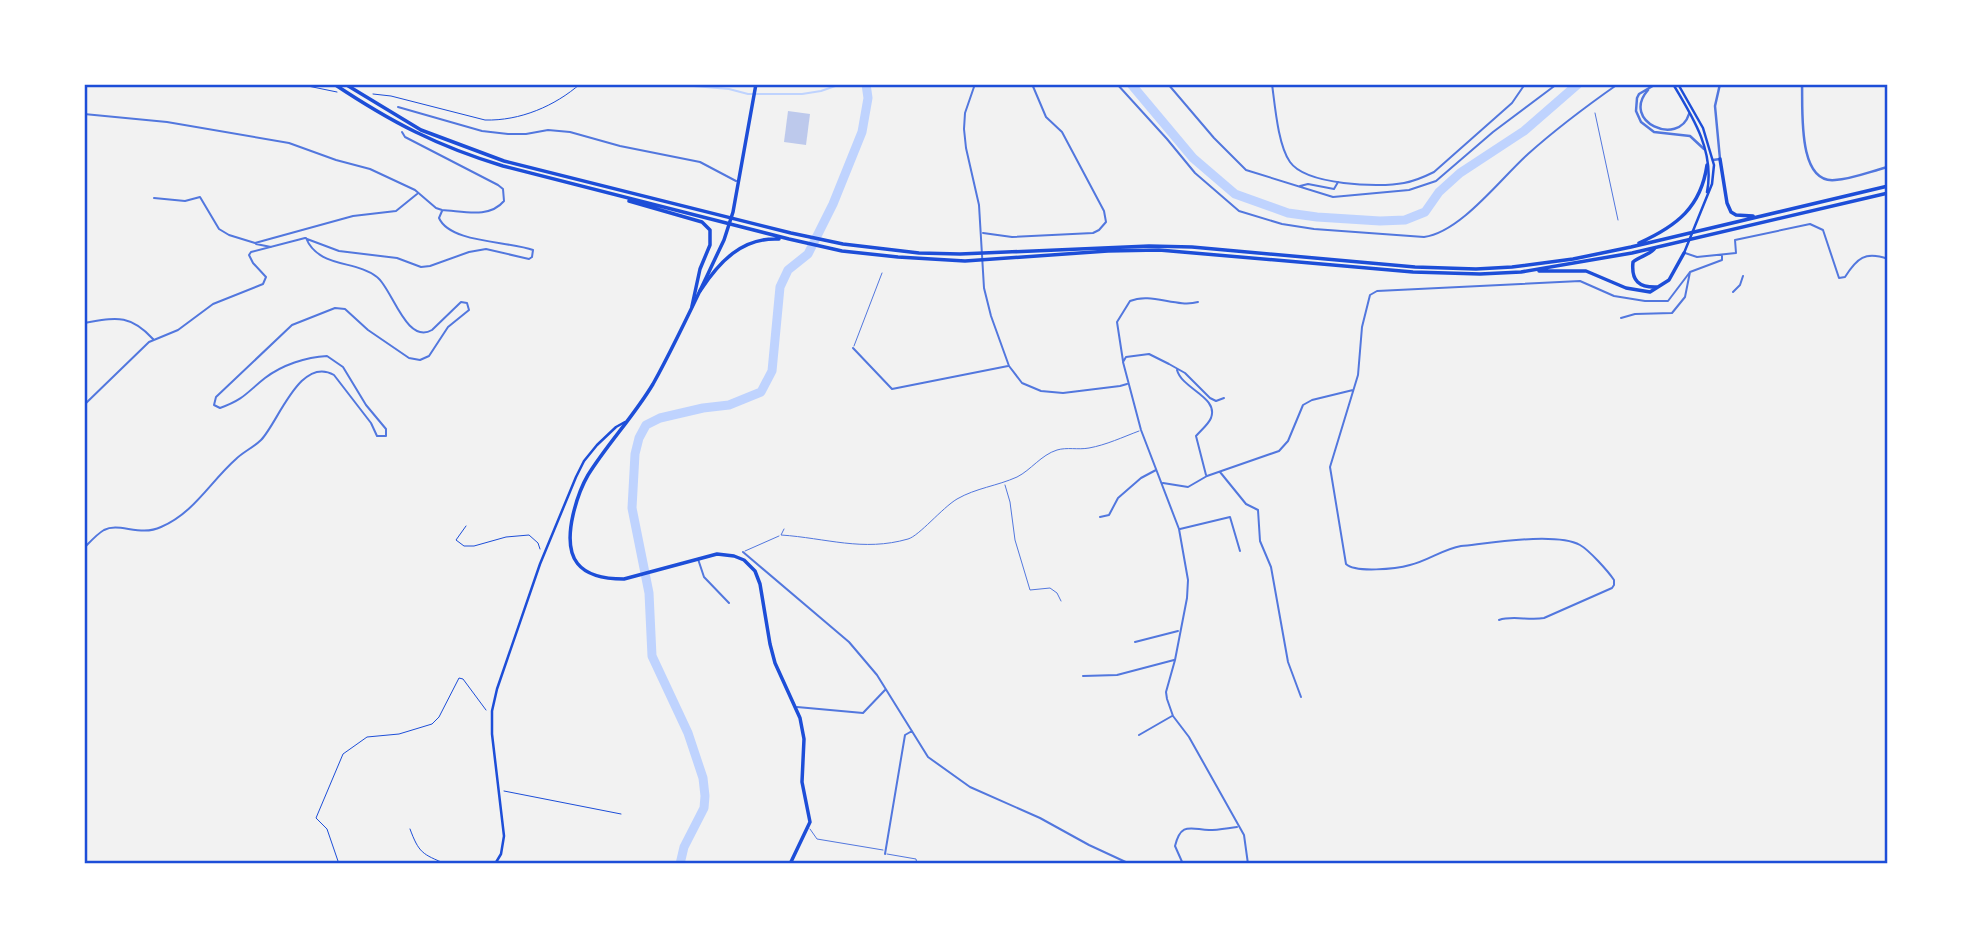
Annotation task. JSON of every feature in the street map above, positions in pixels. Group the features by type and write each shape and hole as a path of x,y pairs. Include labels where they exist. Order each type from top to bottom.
{"main road":[{"path":"334,84 391,121 442,146 503,166 740,228 842,251 898,257 965,261 1159,250 1413,272 1480,274 1535,270 1655,248 1888,193"},
{"path":"345,84 421,130 504,161 792,233 843,244 919,253 1089,247 1181,247 1403,266 1512,268 1631,247 1888,186"},
{"path":"756,84 733,212 724,240 652,386 583,485 576,505 569,543 574,561 586,572 600,577 624,579 717,554 734,556 751,566 758,577 769,644 796,707 804,739 802,782 809,813 809,828 790,864"},
{"path":"1535,270 1586,271 1636,291 1650,292 1669,280 1684,253 1712,184 1713,160 1703,128 1673,84"},
{"path":"1678,84 1699,129 1706,155 1708,184 1705,199"},
{"path":"1720,159 1731,212 1744,216 1766,215"},
{"path":"1631,247 1672,226 1687,212 1703,187 1707,165"},
{"path":"617,196 641,206 702,222 710,230 710,245 700,269 692,306"},
{"path":"700,290 715,268 736,250 764,240 789,239"},
{"path":"1655,248 1633,262 1633,278 1638,284 1648,288 1660,287"},
{"path":"495,864 501,855 504,836 492,718 497,690 542,558 584,461 602,440 625,422"}],"street":[{"path":"975,84 968,103 964,129 979,205 984,288 992,320 1009,366 1022,383 1051,393 1109,388 1128,383"},
{"path":"982,233 1012,237 1093,233 1106,222 1104,211 1062,132 1046,117 1032,84"},
{"path":"1117,84 1190,167 1240,211 1282,224 1314,229 1414,236 1434,235 1464,215 1483,200 1527,154 1618,84"},
{"path":"1168,84 1243,168 1333,197 1409,190 1436,181 1493,132 1557,84"},
{"path":"1272,84 1284,152 1296,169 1310,175 1375,186 1402,184 1434,172 1512,103 1525,84"},
{"path":"1656,84 1639,94 1636,102 1637,115 1643,125 1658,133 1690,136 1700,144 1706,155"},
{"path":"1713,160 1720,159 1715,106 1720,84"},
{"path":"1802,84 1806,150 1810,167 1818,177 1833,181 1888,167"},
{"path":"1650,87 1641,103 1646,121 1662,129 1680,126 1691,110"},
{"path":"402,116 400,108 482,131 517,134 548,130 570,132 620,146 700,162 737,181"},
{"path":"84,114 167,122 289,143 370,169 418,193 442,210 486,213 498,208 504,201 503,189 405,138 402,132"},
{"path":"1300,186 1308,184 1334,189 1339,181"},
{"path":"255,243 353,216 396,211 418,193"},
{"path":"154,198 184,201 200,197 219,229 229,235 272,247"},
{"path":"84,405 116,377 145,345 178,330 213,304 263,284 266,277 249,255 255,250 306,238 340,251 397,258 421,267 485,249 529,259 532,257 533,250 450,231 442,225 439,218 442,210"},
{"path":"1684,253 1697,257 1736,253 1735,240 1810,224 1823,230 1839,278 1845,277 1860,258 1875,256 1888,259"},
{"path":"84,548 105,530 117,527 145,532 160,528 193,506 236,458 261,441 289,395 315,373 328,371 334,375 377,436 386,436 386,429 366,405 343,367 327,356 285,366 265,378 244,397 220,408 214,405 215,397 292,325 335,308 345,309 368,330 410,358 420,360 429,356 448,327 469,310 467,303 461,302 432,330 419,332 410,326 378,277 314,251 306,238"},
{"path":"1499,620 1544,618 1612,588 1614,580 1590,551 1578,544 1552,539 1461,546 1394,568 1356,569 1348,566 1335,507 1330,467 1361,360 1365,312 1370,295 1373,292 1580,281 1614,296 1645,301 1668,301 1690,272 1722,260 1722,255"},
{"path":"1620,318 1635,314 1672,313 1685,297 1690,272"},
{"path":"1733,292 1743,276"},
{"path":"1198,302 1186,305 1146,299 1130,301 1117,323 1123,362 1141,430 1179,529 1188,587 1175,660 1166,692 1173,716 1189,737 1244,835 1248,864"},
{"path":"84,323 121,318 134,323 154,340"},
{"path":"853,348 892,388 1009,366"},
{"path":"1123,362 1126,357 1149,354 1185,373 1210,398 1216,401 1224,398"},
{"path":"1177,368 1181,380 1208,401 1212,411 1209,422 1196,436 1207,476"},
{"path":"1162,483 1183,487 1279,451 1288,441 1303,405 1312,400 1353,390"},
{"path":"1100,517 1109,515 1118,498 1141,478 1157,469"},
{"path":"1220,472 1246,504 1258,510 1260,541 1271,567 1288,662 1301,697"},
{"path":"1179,529 1230,517 1240,551"},
{"path":"743,552 849,642 877,675 928,757 970,787 1040,817 1089,845 1130,864"},
{"path":"698,558 704,577 729,603"},
{"path":"1135,642 1179,631"},
{"path":"1083,676 1117,675 1175,660"},
{"path":"796,707 863,713 886,689"},
{"path":"1139,735 1173,716"},
{"path":"885,852 905,736 912,730"},
{"path":"1183,864 1175,846 1179,833 1187,828 1206,830 1238,827"}],"lane":[{"path":"1595,113 1618,220"},
{"path":"853,348 882,273"},
{"path":"734,556 781,535 865,546 911,539 956,499 982,487 1020,475 1047,455 1058,450 1088,449 1141,430"},
{"path":"1004,482 1010,502 1015,540 1030,590 1050,588 1061,601"},
{"path":"781,535 784,529"},
{"path":"809,828 817,839 916,859 917,864"}],"path":[{"path":"298,84 337,92"},
{"path":"365,94 391,96 485,120 495,120 516,117 560,100 580,84"},
{"path":"466,526 456,540 464,546 529,535 538,543 542,558"},
{"path":"339,864 327,829 316,818 343,754 367,737 398,734 432,724 439,717 459,678 463,679 492,718"},
{"path":"498,792 506,791 621,814"},
{"path":"410,829 417,849 424,855 446,864"}],"building":[{"path":"788,111 810,114 806,145 784,142"}],"waterway":[{"path":"670,84 729,89 748,94 802,94 841,84"},
{"path":"680,864 684,847 704,808 705,796 703,778 688,733 652,656 649,593 632,508 635,454 646,425 660,418 729,405 761,392 772,371 780,287 788,270 808,254 833,204 862,132 868,98 866,84"},
{"path":"1131,84 1193,158 1235,194 1288,213 1380,221 1405,220 1425,212 1439,192 1460,173 1524,131 1578,84"}]}
